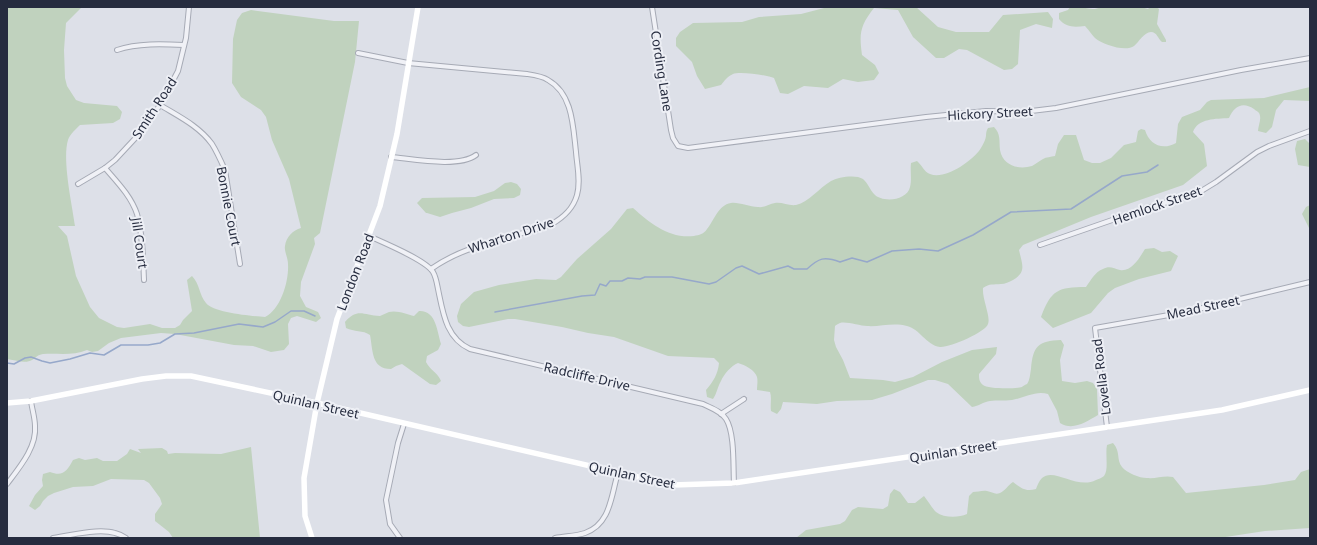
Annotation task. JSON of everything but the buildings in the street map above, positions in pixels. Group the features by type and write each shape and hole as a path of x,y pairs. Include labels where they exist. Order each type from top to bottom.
{"street":[{"name":"Smith Road","path":"78,184 105,168 128,146 142,131 160,105 178,71 184,44 189,7"},
{"name":"London Road","path":"312,538 305,516 304,478 317,403 337,319 380,206 396,134 418,7"},
{"name":"Cording Lane","path":"652,7 673,136"},
{"path":"116,50 148,44 184,44"},
{"name":"Wharton Drive","path":"358,53 408,63 527,74 540,77 548,80 562,94 569,106 579,183 578,194 571,209 561,219 552,224 471,248 444,260 431,269"},
{"name":"Hickory Street","path":"673,136 678,146 688,148 926,117 986,111 1023,112 1056,108 1233,71 1310,58"},
{"name":"Bonnie Court","path":"160,105 183,118 202,133 213,145 225,170 240,264"},
{"name":"Hemlock Street","path":"1040,245 1198,192 1216,182 1257,152 1310,131"},
{"path":"391,157 453,162 466,161 476,155"},
{"name":"Jill Court","path":"105,168 119,184 137,214 144,258 144,280"},
{"path":"369,236 396,248 431,269"},
{"name":"Radcliffe Drive","path":"431,269 433,271 442,307 452,336 470,349 703,404 721,414"},
{"name":"Mead Street","path":"1095,328 1186,312 1310,282"},
{"name":"Lovella Road","path":"1095,328 1107,427"},
{"name":"Quinlan Street","path":"7,403 31,401 142,379 166,376 191,376 317,403 673,485 734,484 1222,410 1310,390"},
{"path":"734,484 731,433 726,420 721,414 744,399"},
{"path":"7,484 30,449 34,436 35,427 31,401"},
{"path":"400,538 390,524 386,500 404,424"},
{"path":"555,538 584,533 593,529 600,523 606,516 609,509 612,490 618,473"},
{"path":"53,538 84,533 105,532 114,533 126,538"}],"green space":[{"path":"7,7 82,7 66,23 64,50 65,78 67,86 76,100 84,103 117,106 122,112 120,119 113,123 80,125 69,138 66,149 66,159 75,226 58,226 67,236 76,276 90,307 99,318 117,327 124,328 150,324 162,328 175,328 180,325 192,311 187,280 192,276 197,282 202,297 206,303 216,309 225,312 265,317 275,308 283,294 287,278 288,264 285,246 290,234 301,228 289,179 272,140 266,117 261,110 241,97 232,83 233,39 237,20 242,13 251,10 334,21 359,21 355,62 320,233 314,238 315,244 301,282 300,296 306,307 318,312 321,318 316,322 297,316 291,318 288,324 289,344 284,350 271,352 253,346 234,345 175,334 161,333 121,338 109,343 98,351 92,352 87,350 71,354 43,354 27,362 7,359"},
{"path":"828,7 916,7 938,27 956,32 989,32 1003,15 1048,12 1053,19 1052,28 1036,24 1020,30 1018,64 1012,69 1004,70 967,50 959,49 944,58 936,58 913,37 898,10 874,8 863,25 861,41 862,55 875,65 879,73 874,80 858,82 843,79 828,88 804,86 788,94 780,93 774,78 747,73 733,74 721,85 705,89 697,76 692,62 676,46 676,38 680,32 693,23 742,22 759,17 801,14"},
{"path":"1070,7 1093,9 1101,7 1141,7 1148,9 1150,7 1156,7 1159,9 1157,24 1166,42 1162,42 1153,32 1148,32 1130,48 1120,48 1109,45 1095,38 1085,26 1071,26 1062,22 1059,19 1059,13 1068,10"},
{"path":"1310,87 1310,101 1284,100 1276,110 1272,127 1266,133 1258,131 1260,116 1258,112 1246,105 1236,108 1229,118 1208,120 1195,127 1193,132 1204,144 1207,166 1183,185 1091,217 1023,245 1019,250 1022,271 1013,280 1002,284 985,286 983,288 989,321 986,327 967,339 945,347 940,347 935,346 916,330 902,325 867,326 840,323 835,326 834,340 836,347 850,378 895,382 913,377 942,362 972,350 997,347 996,354 979,374 981,383 986,386 996,388 1019,388 1027,384 1029,381 1033,355 1038,346 1047,342 1061,340 1064,345 1060,360 1062,381 1075,383 1087,381 1093,383 1097,389 1098,415 1079,425 1070,426 1060,423 1057,411 1048,394 1039,393 1012,400 990,401 972,407 948,384 935,380 928,380 872,400 837,401 817,404 783,402 781,409 777,414 771,411 770,392 757,390 756,374 749,368 738,363 730,368 724,376 713,399 707,397 706,390 718,371 719,363 714,358 668,356 614,337 515,319 469,327 463,326 458,322 457,316 461,304 474,292 499,285 536,279 556,280 561,277 577,259 611,229 627,209 633,208 660,229 676,235 700,235 710,226 720,210 727,204 734,203 760,207 778,203 796,205 810,198 831,181 842,177 860,177 866,182 874,194 883,199 899,198 908,192 910,187 911,163 917,161 926,172 936,175 957,169 970,160 979,151 985,141 988,128 994,127 996,130 999,135 1000,150 1004,160 1012,166 1032,166 1044,158 1055,156 1058,144 1064,135 1076,135 1084,160 1092,163 1100,163 1111,158 1124,145 1136,142 1138,131 1141,129 1145,130 1150,139 1157,145 1166,146 1176,143 1178,124 1182,117 1200,110 1207,102 1211,100 1264,98"},
{"path":"1305,139 1310,144 1310,167 1298,165 1295,149 1297,141"},
{"path":"511,182 517,184 521,189 520,195 514,198 494,199 471,208 440,217 426,213 417,203 422,198 475,197 494,191 505,183"},
{"path":"1310,205 1310,230 1302,214 1306,207"},
{"path":"1154,248 1162,252 1170,251 1178,256 1171,271 1139,279 1115,288 1108,293 1091,313 1053,328 1041,317 1048,301 1057,292 1062,289 1086,287 1095,274 1105,268 1110,267 1120,270 1128,269 1141,256 1145,249"},
{"path":"419,311 429,314 435,322 441,344 438,350 427,356 426,362 441,381 436,385 430,384 402,364 391,369 380,366 374,358 370,335 346,328 345,322 350,317 361,313 380,316 389,312 402,312 414,316"},
{"path":"1113,443 1117,450 1120,464 1127,471 1133,475 1144,478 1166,476 1173,477 1186,493 1264,485 1295,480 1301,472 1310,469 1310,528 1265,531 1219,538 796,538 806,530 840,524 845,521 852,510 858,507 883,509 888,506 890,494 894,489 900,492 908,503 915,503 924,496 936,512 955,517 967,514 969,496 973,492 985,491 998,494 1013,482 1021,488 1032,490 1036,489 1041,479 1047,475 1059,476 1074,481 1089,482 1104,476 1106,470 1107,445"},
{"path":"251,447 260,538 173,538 169,532 155,521 155,514 162,504 160,498 149,483 144,480 111,479 93,486 73,487 48,496 35,510 29,506 35,495 43,486 43,474 50,472 58,474 64,472 73,460 79,458 85,460 97,458 103,461 117,461 127,454 130,449 141,453 138,449 162,448 167,451 168,454 221,454"}],"waterway":[{"path":"495,312 595,295 600,284 606,286 610,281 622,281 628,278 640,279 645,277 672,277 709,284 716,282 736,268 742,266 759,274 788,266 794,269 807,269 815,262 822,259 830,259 840,262 852,258 867,262 892,251 919,249 938,251 973,235 1011,212 1071,209 1122,176 1147,172 1158,165"},
{"path":"7,363 14,364 25,358 31,357 50,363 90,353 104,355 121,345 148,345 160,343 175,334 194,333 239,324 263,327 275,322 291,311 304,311 315,316"}]}
